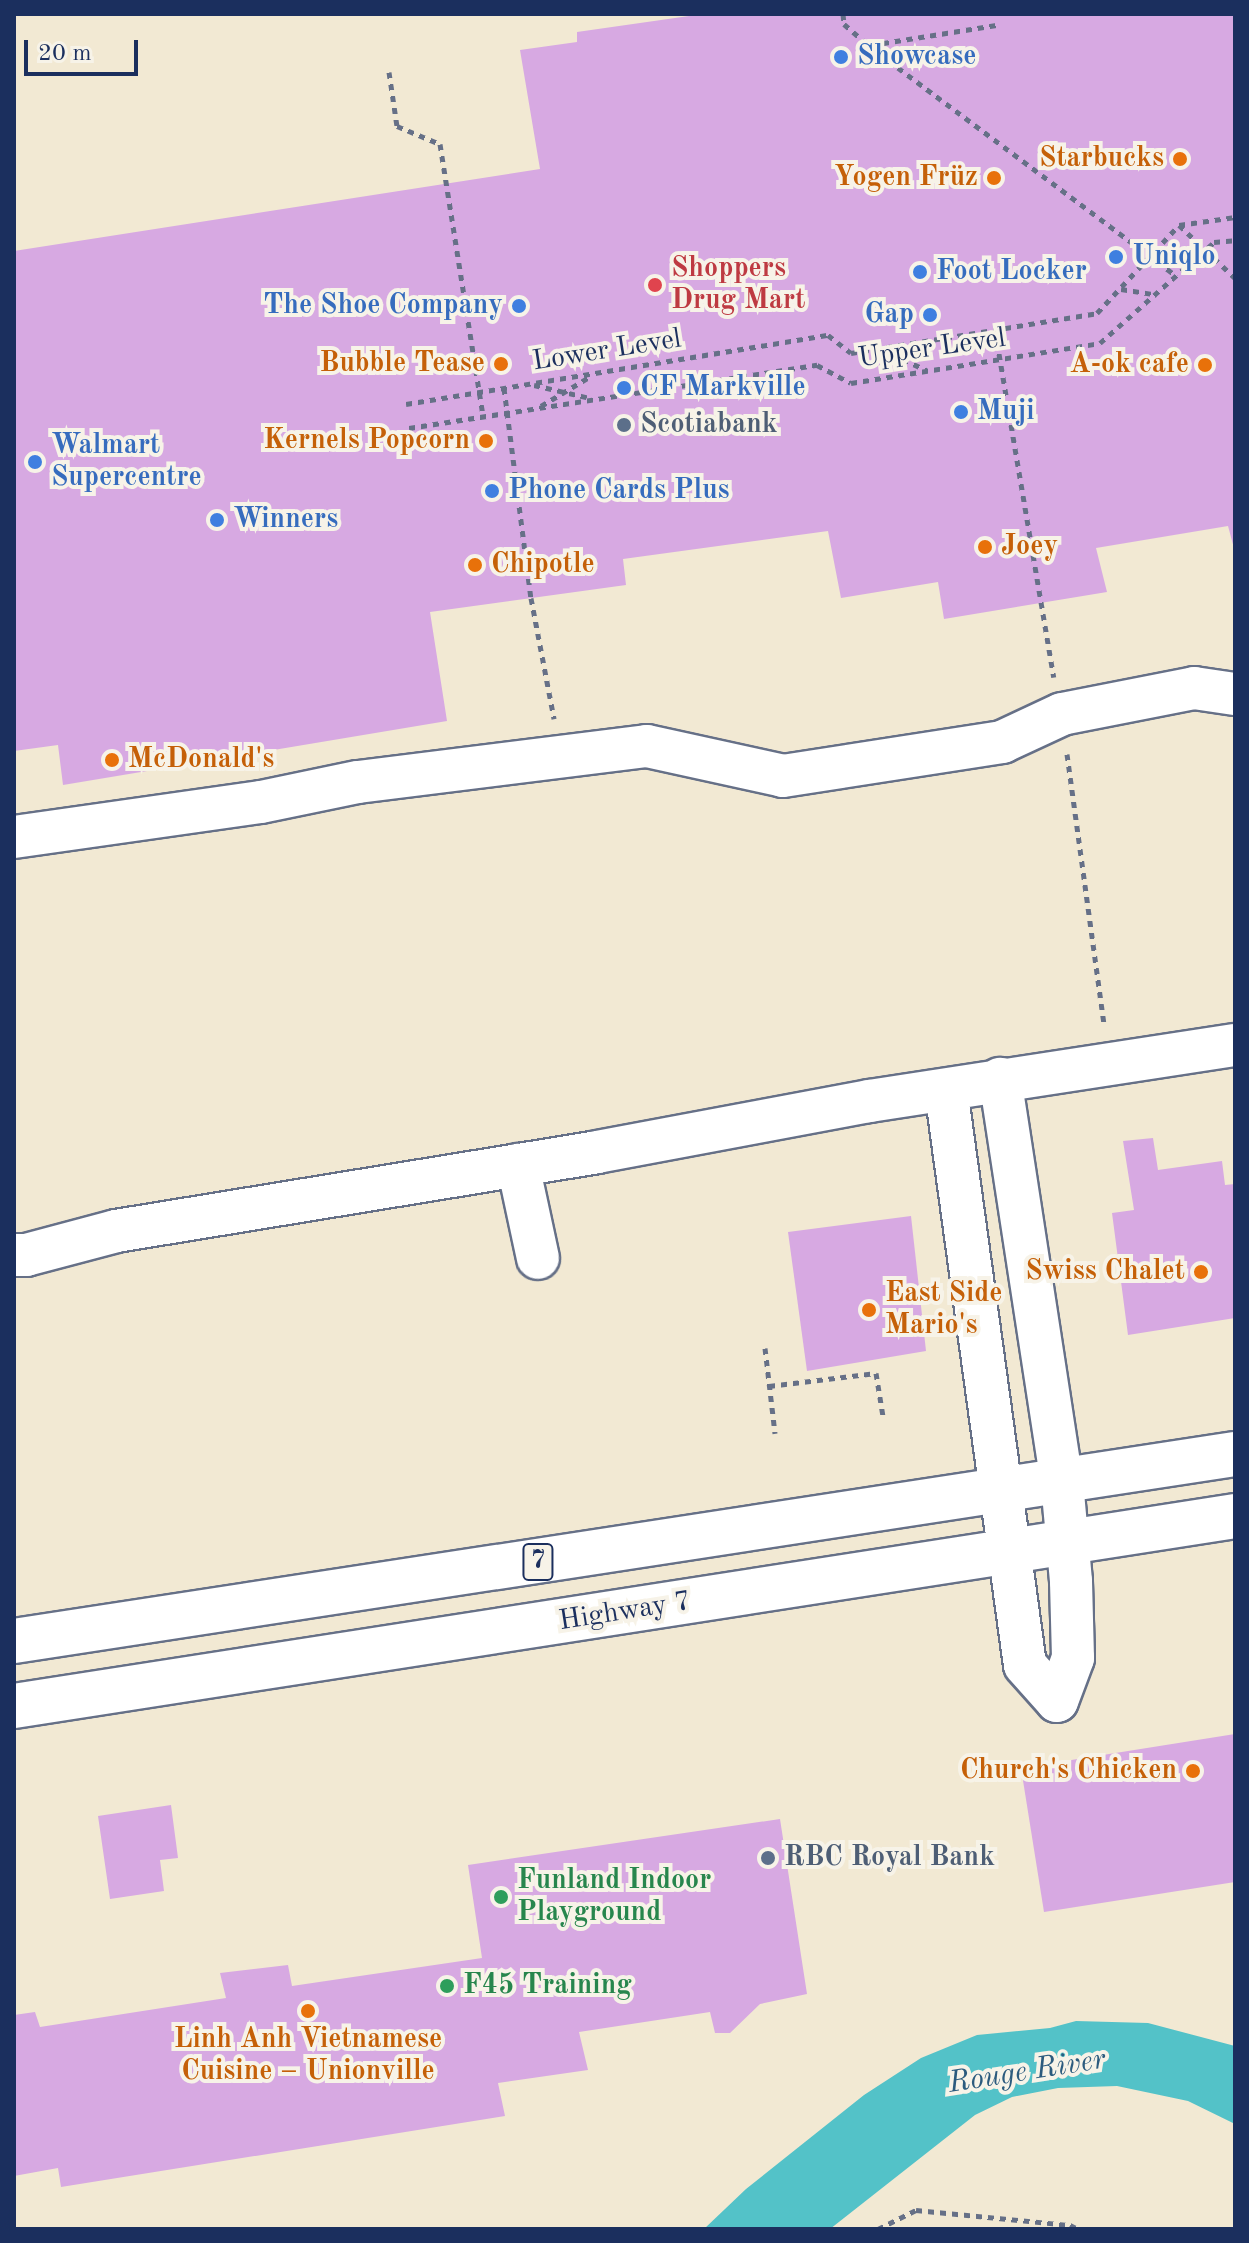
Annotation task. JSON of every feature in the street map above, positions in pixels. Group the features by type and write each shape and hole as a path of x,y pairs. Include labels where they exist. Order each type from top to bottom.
{"main road":[{"name":"7","path":"14,1641 1004,1492 1235,1454"},
{"name":"Highway 7","path":"14,1706 1009,1554 1235,1516"}],"lane":[{"path":"14,837 261,802 358,782 647,746 783,776 1002,742 1062,714 1194,688 1235,694"},
{"path":"14,1255 26,1255 116,1231 518,1165 1000,1079 1235,1045"},
{"path":"946,1090 1004,1492 1009,1554 1025,1665 1057,1701 1073,1658 1068,1543 1062,1483 1000,1079"},
{"path":"518,1165 538,1258"}],"path":[{"path":"843,14 844,24 869,46 1177,276"},
{"path":"869,46 996,25"},
{"path":"389,72 397,126 440,144 483,417"},
{"path":"1179,225 1235,219"},
{"path":"1179,225 1235,278"},
{"name":"Lower Level","path":"406,404 828,335 851,353 1097,313 1179,225"},
{"name":"Upper Level","path":"409,428 817,365 851,383 1100,343 1214,242 1234,239"},
{"path":"1120,288 1157,295"},
{"path":"995,330 1040,603 1062,714 1105,1030"},
{"path":"880,349 928,370"},
{"path":"537,408 596,373"},
{"path":"529,384 596,400"},
{"name":"Lower Level","path":"504,388 531,598 562,758"},
{"path":"765,1348 775,1433"},
{"path":"769,1386 876,1373 883,1416"},
{"path":"878,2229 916,2210 1070,2225 1078,2229"}],"water":[{"name":"Rouge River","path":"1076,2021 1148,2023 1235,2046 1235,2124 1188,2101 1117,2086 1058,2088 1012,2097 975,2115 830,2229 704,2229 746,2189 864,2095 921,2058 977,2035 1050,2028"}],"building":[{"name":"CF Markville","path":"703,14 1235,14 1235,552 1228,526 1096,548 1107,592 944,619 938,582 841,598 828,531 623,559 626,585 430,612 447,721 63,785 58,745 14,751 14,251 540,169 520,50 577,42 577,32"},
{"path":"1153,1138 1158,1170 1222,1161 1225,1185 1235,1184 1235,1318 1128,1335 1112,1213 1134,1210 1123,1141"},
{"path":"911,1216 926,1351 807,1371 788,1232"},
{"path":"1235,1734 1235,1882 1044,1912 1021,1768"},
{"path":"171,1805 178,1858 160,1860 164,1891 110,1899 98,1816"},
{"path":"780,1819 807,1994 760,2004 730,2033 715,2033 710,2012 579,2032 588,2070 498,2083 505,2116 61,2187 58,2168 14,2176 14,2015 35,2012 40,2027 226,1998 220,1973 288,1965 292,1986 482,1958 468,1865"}],"place":[{"name":"Showcase","path":"841,57"},
{"name":"Starbucks","path":"1180,159"},
{"name":"Yogen Früz","path":"994,178"},
{"name":"Uniqlo","path":"1116,257"},
{"name":"Foot Locker","path":"920,272"},
{"name":"Shoppers Drug Mart","path":"655,285"},
{"name":"The Shoe Company","path":"519,306"},
{"name":"Gap","path":"930,315"},
{"name":"Bubble Tease","path":"501,364"},
{"name":"A-ok cafe","path":"1205,365"},
{"name":"CF Markville","path":"624,388"},
{"name":"Muji","path":"961,412"},
{"name":"Scotiabank","path":"624,425"},
{"name":"Kernels Popcorn","path":"486,441"},
{"name":"Walmart Supercentre","path":"35,462"},
{"name":"Phone Cards Plus","path":"492,491"},
{"name":"Winners","path":"217,520"},
{"name":"Joey","path":"985,547"},
{"name":"Chipotle","path":"475,565"},
{"name":"McDonald's","path":"112,760"},
{"name":"Swiss Chalet","path":"1201,1272"},
{"name":"East Side Mario's","path":"869,1310"},
{"name":"Church's Chicken","path":"1193,1771"},
{"name":"RBC Royal Bank","path":"768,1858"},
{"name":"Funland Indoor Playground","path":"501,1897"},
{"name":"F45 Training","path":"447,1986"},
{"name":"Linh Anh Vietnamese Cuisine – Unionville","path":"308,2011"}]}
